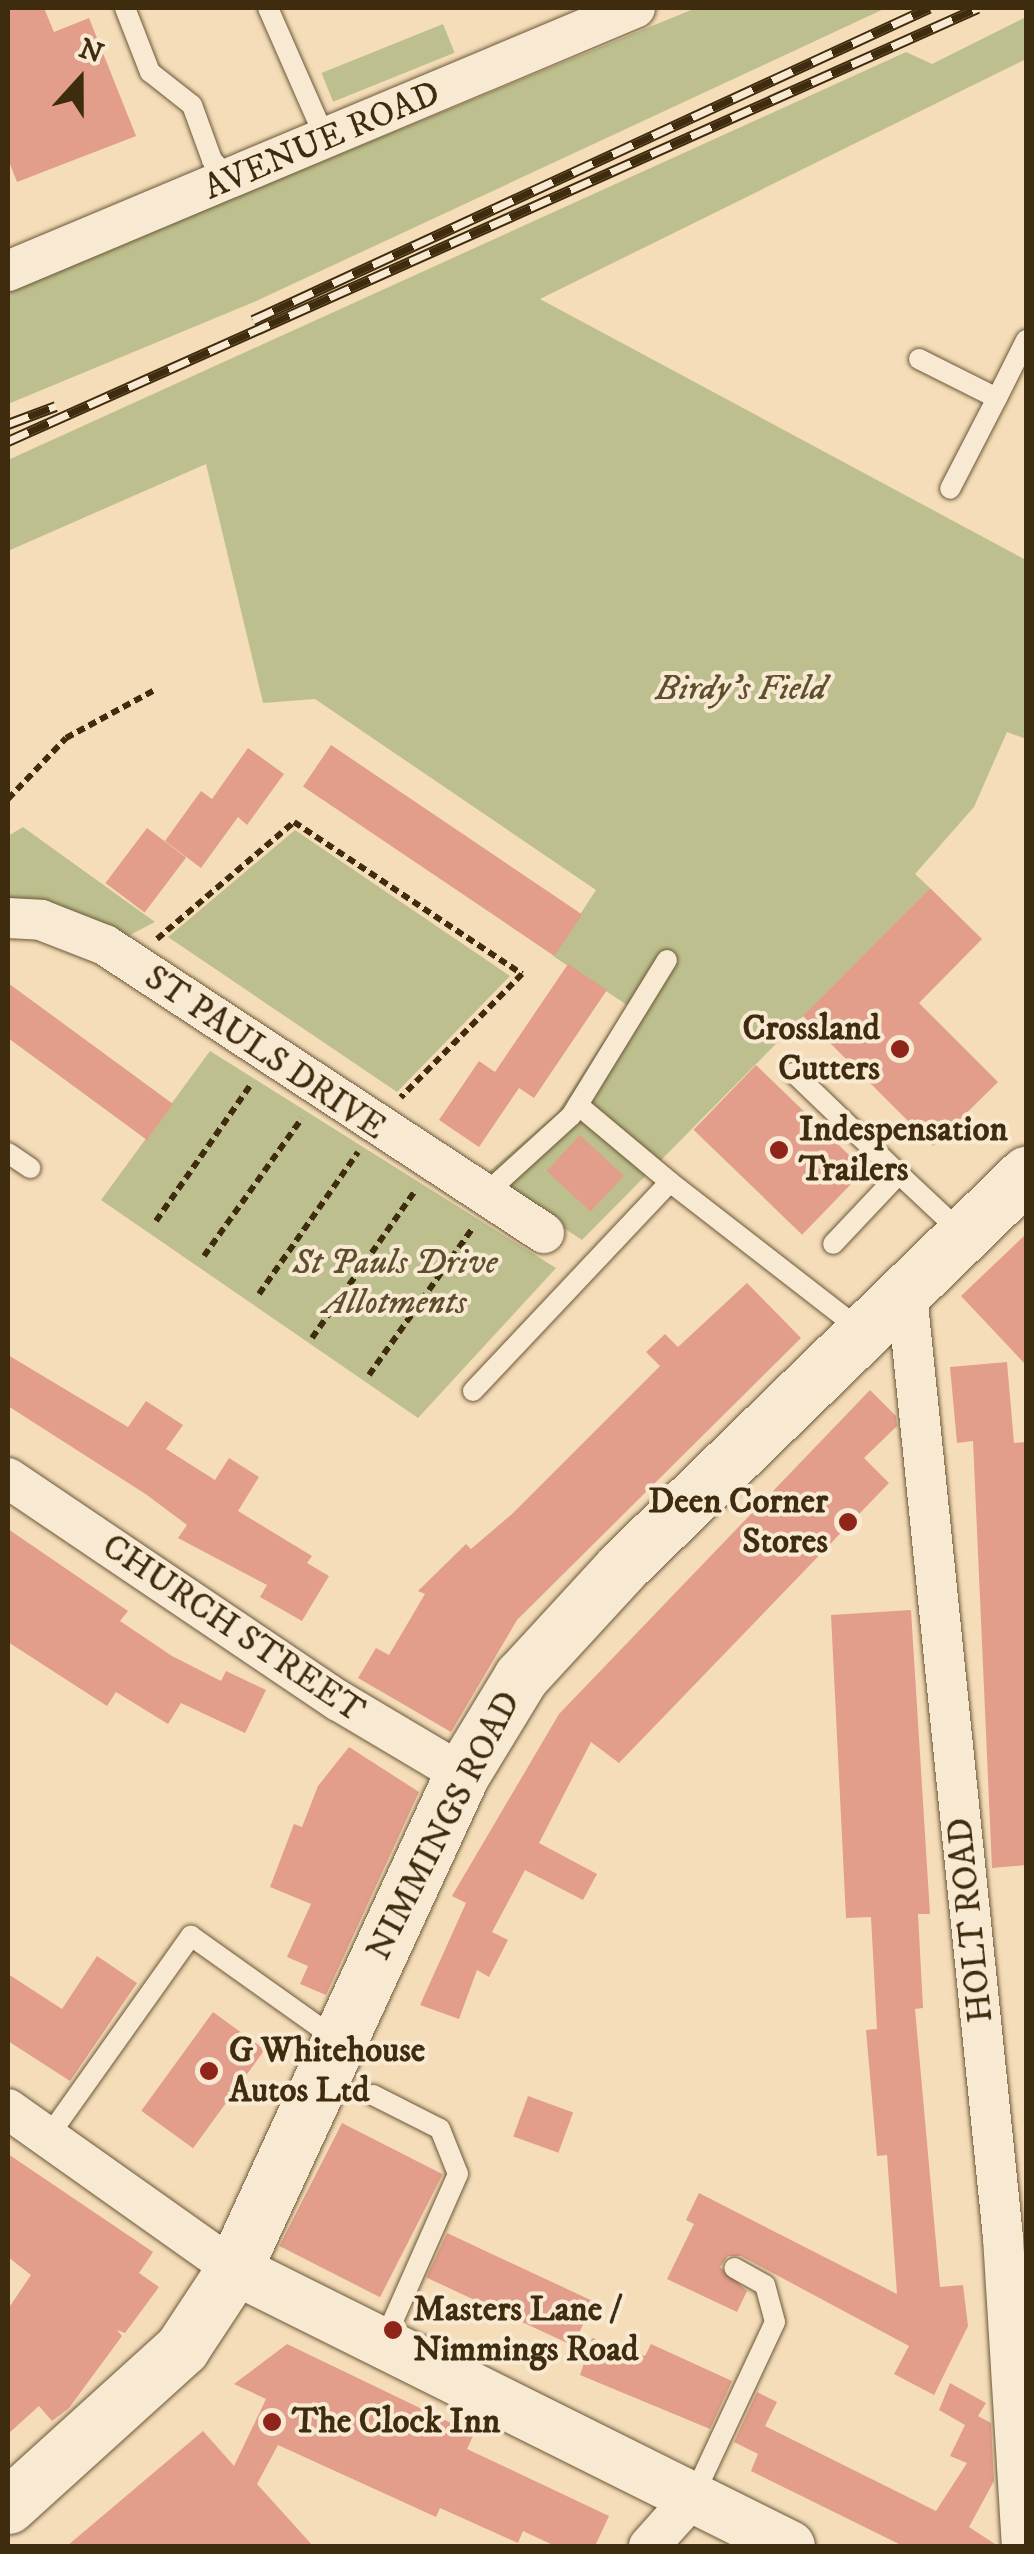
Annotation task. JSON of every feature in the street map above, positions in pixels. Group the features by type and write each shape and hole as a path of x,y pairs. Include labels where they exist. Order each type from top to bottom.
{"main road":[{"name":"NIMMINGS ROAD","path":"10,2498 182,2348 234,2269 462,1774 554,1636 1026,1174"}],"street":[{"name":"AVENUE ROAD","path":"8,271 636,8"},
{"name":"ST PAULS DRIVE","path":"8,918 41,920 131,962 387,1135 544,1233"},
{"name":"HOLT ROAD","path":"907,1294 1001,2218 1022,2546"},
{"name":"CHURCH STREET","path":"8,1478 338,1701 462,1774"},
{"path":"8,2109 234,2269 790,2546"},
{"path":"650,2546 692,2498"}],"lane":[{"path":"124,8 150,72 192,105 212,160 230,180"},
{"path":"268,8 326,140"},
{"path":"950,489 1026,340"},
{"path":"919,359 997,398"},
{"path":"488,1199 578,1105 667,960"},
{"path":"794,1073 965,1236"},
{"path":"578,1105 865,1334"},
{"path":"8,1153 30,1168"},
{"path":"833,1244 900,1174"},
{"path":"473,1391 670,1182"},
{"path":"48,2137 191,1936 337,2040"},
{"path":"373,2096 440,2129 458,2174 383,2343"},
{"path":"692,2498 775,2322 765,2285 734,2268"}],"path":[{"path":"8,799 66,738 153,691"},
{"name":"ST PAULS DRIVE","path":"131,962 294,822 522,974 401,1095 387,1135"},
{"path":"156,1221 272,1058"},
{"path":"204,1256 321,1091"},
{"path":"258,1294 387,1135"},
{"path":"312,1338 434,1165"},
{"path":"369,1375 488,1199"}],"green space":[{"path":"696,8 886,8 254,302 8,404 8,290"},
{"name":"Birdy's Field","path":"1026,17 1026,59 540,299 1026,560 1026,739 1007,732 974,807 915,874 930,888 582,1240 484,1176 557,1113 627,1005 553,956 596,890 315,699 263,703 206,464 8,551 8,460 906,52 932,64"},
{"path":"443,24 455,53 333,102 322,73"},
{"path":"23,827 155,922 124,938 8,899 8,836"},
{"path":"295,830 510,976 397,1092 168,937"},
{"name":"St Pauls Drive Allotments","path":"210,1051 556,1268 418,1418 101,1200"}],"building":[{"path":"8,8 44,8 54,32 89,18 136,136 17,182 8,159"},
{"path":"331,745 582,914 554,956 303,786"},
{"path":"248,748 284,774 247,825 238,817 201,868 165,841 201,791 212,799"},
{"path":"147,828 186,857 145,913 105,883"},
{"name":"Crossland Cutters","path":"930,888 982,939 919,1003 998,1082 933,1146 803,1016"},
{"path":"568,964 607,990 534,1098 519,1088 479,1147 439,1120 479,1061 495,1072"},
{"path":"8,983 173,1104 147,1140 8,1038"},
{"name":"Indespensation Trailers","path":"756,1065 865,1170 802,1235 693,1130"},
{"path":"580,1135 624,1176 590,1212 547,1171"},
{"path":"1026,1234 1026,1365 961,1296"},
{"path":"747,1283 801,1338 517,1620 451,1732 358,1678 376,1648 389,1655 425,1594 418,1591 466,1544 471,1549 512,1514 660,1366 646,1352 665,1334 678,1347"},
{"path":"8,1355 128,1427 146,1401 183,1425 166,1449 215,1480 229,1458 259,1477 238,1511 312,1556 307,1563 329,1576 302,1621 260,1597 267,1585 178,1538 187,1525 147,1495 8,1406"},
{"path":"1007,1362 1014,1443 1026,1442 1026,1865 992,1868 973,1441 957,1443 950,1367"},
{"path":"870,1390 896,1416 897,1426 864,1458 889,1483 619,1763 591,1742 539,1843 597,1874 583,1900 525,1870 492,1932 508,1940 489,1977 477,1970 459,2019 420,2005 466,1903 452,1896 559,1714"},
{"path":"8,1529 128,1611 120,1621 172,1656 221,1681 226,1671 266,1690 245,1733 181,1703 168,1724 116,1692 107,1706 8,1642"},
{"path":"911,1610 930,1914 918,1914 923,2008 915,2009 940,2287 963,2285 968,2326 934,2395 894,2374 909,2346 741,2256 728,2256 720,2267 747,2291 737,2312 667,2279 694,2224 686,2220 699,2193 897,2294 887,2155 877,2156 866,2030 877,2029 871,1917 846,1918 831,1615"},
{"path":"349,1747 419,1792 326,1995 300,1984 308,1966 287,1957 311,1904 270,1887 294,1824 302,1827 318,1786"},
{"path":"97,1956 137,1983 70,2081 8,2041 8,1974 62,2009"},
{"path":"213,2012 265,2050 193,2148 141,2111"},
{"path":"528,2096 573,2112 558,2153 513,2136"},
{"path":"342,2123 443,2174 380,2297 279,2246"},
{"path":"8,2154 153,2252 139,2273 159,2287 125,2333 117,2330 122,2336 69,2408 52,2421 39,2406 8,2434 8,2309 31,2275 8,2257"},
{"path":"447,2233 594,2301 573,2346 426,2277"},
{"path":"592,2338 645,2356 651,2344 732,2381 710,2429 580,2375"},
{"path":"287,2344 474,2434 467,2449 609,2516 595,2546 555,2546 523,2531 518,2543 440,2508 436,2517 278,2445 257,2484 313,2546 67,2546 203,2431 234,2466 266,2399 234,2384"},
{"path":"950,2383 986,2403 978,2416 991,2423 994,2481 969,2527 998,2546 903,2546 751,2471 758,2454 734,2442 757,2392 777,2402 765,2426 936,2511 967,2463 950,2456 965,2425 939,2410"}],"railway":[{"path":"253,320 929,8"},
{"path":"8,441 978,8"},
{"path":"8,424 56,406"}],"place":[{"name":"Crossland Cutters","path":"900,1049"},
{"name":"Indespensation Trailers","path":"779,1150"},
{"name":"Deen Corner Stores","path":"848,1522"},
{"name":"G Whitehouse Autos Ltd","path":"209,2071"},
{"name":"Masters Lane / Nimmings Road","path":"393,2330"},
{"name":"The Clock Inn","path":"272,2422"}]}
